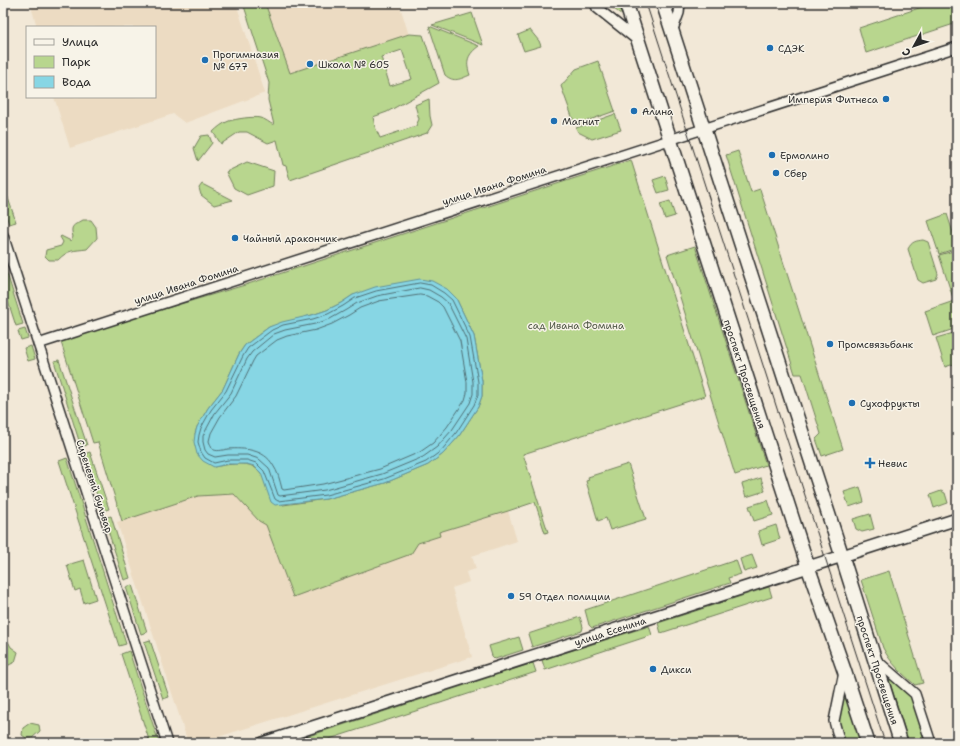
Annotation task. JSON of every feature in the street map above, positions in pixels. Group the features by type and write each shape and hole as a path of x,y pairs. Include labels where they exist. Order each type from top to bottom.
{"main road":[{"name":"проспект Просвещения","path":"626,3 808,567 868,743"},
{"name":"проспект Просвещения","path":"663,3 901,743"}],"street":[{"path":"595,3 597,8 638,40"},
{"path":"672,32 680,3"},
{"name":"улица Ивана Фомина","path":"38,344 957,47"},
{"name":"Сиреневый бульвар","path":"3,235 167,743"},
{"name":"улица Есенина","path":"263,743 957,518"},
{"path":"874,658 915,694 931,743"},
{"path":"840,743 834,721 844,670"}],"shaded area":[{"name":"Прогимназия № 677","path":"30,3 236,3 265,93 185,123 173,114 70,148 54,98 156,98 156,26 37,26"},
{"name":"Школа № 605","path":"243,3 399,3 412,45 285,89"},
{"path":"234,494 259,521 266,525 293,597 418,543 439,536 438,532 508,511 517,541 472,556 476,569 466,572 469,582 452,588 472,657 199,743 188,743 117,522 198,496"}],"green space":[{"path":"243,3 265,3 290,73 409,34 423,35 439,83 387,112 373,117 375,127 380,138 416,126 419,119 415,105 429,99 432,125 427,133 290,180 286,166 283,165 277,140 268,143 247,132 239,132 221,144 213,132 227,122 244,118 260,118 274,125 268,100 269,83","holes":["402,50 412,79 390,86 381,57"]},
{"path":"606,3 618,3 622,15"},
{"path":"934,3 957,3 957,23 866,53 859,28"},
{"path":"472,13 483,45 432,25"},
{"path":"429,26 479,46 468,58 470,75 454,80 445,75"},
{"path":"530,30 541,46 524,51 518,35"},
{"path":"598,61 615,111 575,125 561,86 576,69"},
{"path":"615,114 621,130 592,139 578,132 576,128"},
{"path":"209,135 212,143 198,161 194,148 201,136"},
{"path":"738,151 751,192 760,189 843,449 822,456 816,439 821,434 802,374 795,374 726,155"},
{"name":"сад Ивана Фомина","path":"631,160 705,396 523,454 548,532 545,533 535,502 439,532 440,536 418,543 411,554 293,597 266,525 259,521 234,494 198,496 122,521 98,442 93,443 60,339 245,285","holes":["353,295 456,298 474,336 482,381 482,396 478,407 459,436 443,454 428,465 385,483 326,499 283,505 266,479 254,467 245,464 214,467 195,434 197,427 208,408 223,389 239,354 245,345 269,327 327,310"]},
{"path":"247,162 274,171 273,186 247,195 234,188 226,172"},
{"path":"665,176 669,190 658,193 653,180"},
{"path":"202,184 233,200 214,205 201,195 199,188"},
{"path":"6,192 16,222 9,224 3,206 3,193"},
{"path":"670,201 675,216 665,219 660,204"},
{"path":"947,214 957,248 939,254 928,221"},
{"path":"83,220 91,220 96,227 97,238 87,249 68,252 58,260 49,260 45,256 46,250 61,246 63,242 60,237 61,236 71,241 73,237 73,226"},
{"path":"923,240 928,242 938,274 936,279 923,283 918,280 908,249 916,241"},
{"path":"695,246 766,465 735,475 667,255"},
{"path":"957,250 957,328 933,336 925,311 954,301 939,255"},
{"path":"3,261 23,324 16,326 3,286"},
{"path":"25,329 28,338 21,340 18,331"},
{"path":"957,332 957,363 945,367 936,338"},
{"path":"31,346 35,359 28,361 24,348"},
{"path":"59,360 87,445 81,447 54,361"},
{"path":"90,452 109,509 102,511 84,454"},
{"path":"67,458 126,644 119,646 59,461"},
{"path":"628,464 646,519 610,530 606,518 598,521 586,481 589,480 588,477"},
{"path":"761,478 765,491 746,497 742,484"},
{"path":"860,487 864,502 849,507 844,492"},
{"path":"941,491 945,493 948,503 934,508 930,495"},
{"path":"768,500 773,515 754,521 749,506"},
{"path":"870,514 874,529 862,532 856,529 853,519"},
{"path":"111,516 130,578 124,580 104,518"},
{"path":"776,525 780,539 762,545 758,531"},
{"path":"752,555 757,568 744,572 740,559"},
{"path":"84,560 96,599 84,603 80,589 75,591 67,565"},
{"path":"736,560 741,574 728,578 730,583 592,628 589,625 585,610"},
{"path":"889,571 923,683 915,685 897,668 886,654 861,580"},
{"path":"132,585 147,632 141,634 126,587"},
{"path":"769,587 772,597 661,633 658,623"},
{"path":"580,617 583,627 582,631 532,647 528,634"},
{"path":"3,623 6,626 4,634 11,647 18,652 15,662 5,667 3,666"},
{"path":"649,626 652,635 545,670 542,660"},
{"path":"519,637 523,650 495,659 492,656 489,646"},
{"path":"150,640 169,697 163,699 144,642"},
{"path":"129,651 159,743 150,743 121,654"},
{"path":"533,663 536,672 317,743 287,743"},
{"path":"893,678 912,695 927,743 909,743 889,680"},
{"path":"846,695 861,743 845,743 838,720 842,696"},
{"path":"30,723 39,725 40,731 32,738 26,738 22,735 23,728"}],"water":[{"path":"420,279 432,281 447,289 456,298 474,336 482,381 482,396 478,407 459,436 443,454 428,465 385,483 326,499 275,505 271,502 261,473 254,466 247,464 228,464 214,467 203,461 197,454 194,442 197,427 208,408 223,389 239,354 245,345 269,327 327,310 353,295 375,287"}],"tram line":[{"path":"646,3 885,743"}],"place":[{"name":"СДЭК","path":"770,48"},
{"name":"Прогимназия № 677","path":"205,60"},
{"name":"Школа № 605","path":"310,64"},
{"name":"Империя Фитнеса","path":"886,99"},
{"name":"Алина","path":"634,111"},
{"name":"Магнит","path":"554,121"},
{"name":"Ермолино","path":"772,155"},
{"name":"Сбер","path":"776,173"},
{"name":"Чайный дракончик","path":"235,238"},
{"name":"Промсвязьбанк","path":"830,344"},
{"name":"Сухофрукты","path":"852,403"},
{"name":"Невис","path":"870,463"},
{"name":"59 Отдел полиции","path":"511,596"},
{"name":"Дикси","path":"653,669"}]}
